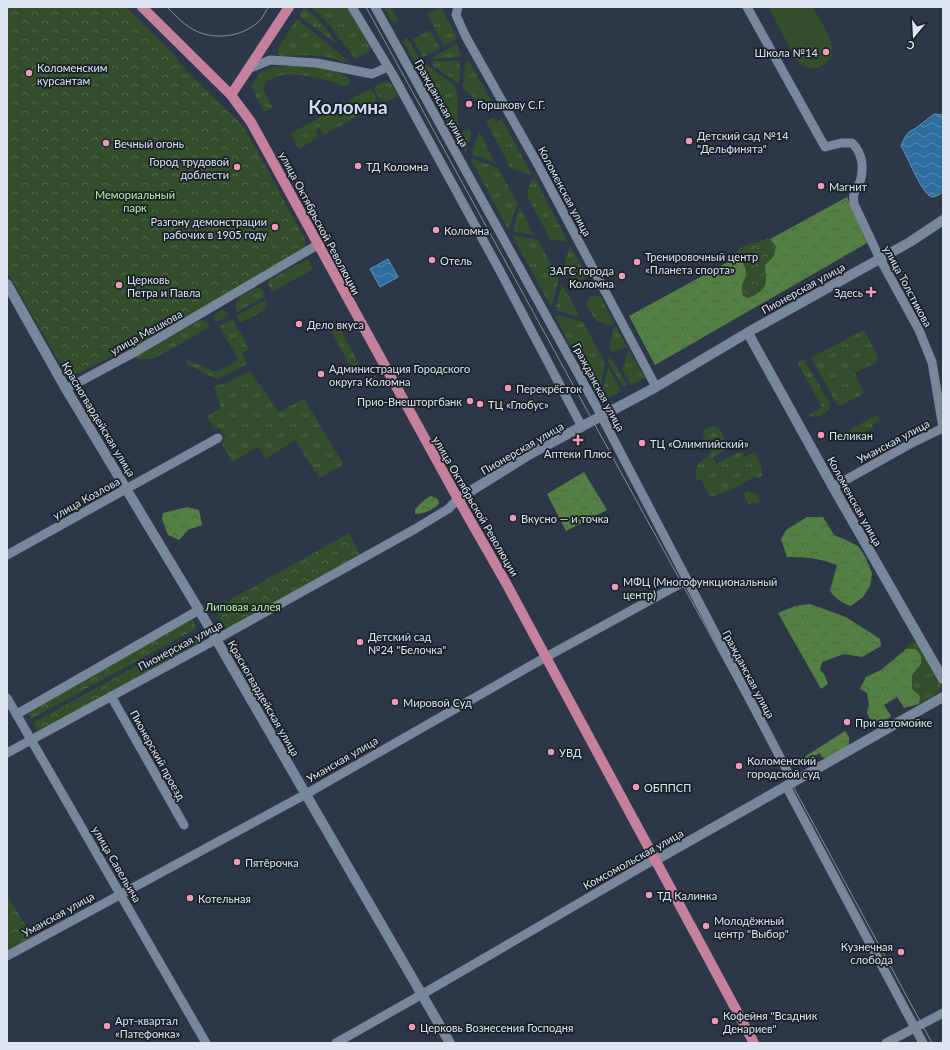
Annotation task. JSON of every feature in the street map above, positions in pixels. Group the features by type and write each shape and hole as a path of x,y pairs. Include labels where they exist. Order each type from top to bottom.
{"main road":[{"name":"улица Октябрьской Революции","path":"142,7 231,95 251,122 319,244 353,310 506,583 754,1043"},
{"path":"231,95 289,7"}],"street":[{"path":"352,7 388,67 500,272 582,428"},
{"name":"Гражданская улица","path":"375,7 602,416 923,1043"},
{"name":"Коломенская улица","path":"458,7 456,15 466,37 538,163 656,387"},
{"name":"улица Толстикова","path":"747,7 825,147 841,143 852,143 857,147 863,168 854,194 854,204 880,259 919,330 932,362 943,428"},
{"path":"248,69 270,60 317,63 372,74 388,67"},
{"name":"Пионерская улица","path":"7,753 415,529 448,509 458,499 530,454 582,428 656,387 748,333 910,242 943,220"},
{"name":"улица Мешкова","path":"66,389 135,352 319,244"},
{"name":"Красногвардейская улица","path":"7,284 66,389 199,610 450,1043"},
{"name":"Коломенская улица","path":"748,333 833,487 943,679"},
{"name":"Уманская улица","path":"833,487 910,444 943,428"},
{"name":"улица Козлова","path":"7,555 218,438"},
{"name":"Уманская улица","path":"7,956 306,794 546,657 687,580"},
{"path":"17,714 199,610"},
{"name":"Пионерский проезд","path":"111,696 184,826"},
{"name":"Комсомольская улица","path":"336,1043 634,871 656,860 943,697"},
{"name":"улица Савельича","path":"7,698 206,1043"},
{"path":"886,1043 943,1013"}],"green space":[{"name":"Мемориальный парк","path":"7,7 126,7 172,53 187,71 242,125 305,239 305,247 133,348 128,348 81,372 72,373 63,368 7,272"},
{"path":"305,7 323,25 337,44 299,16"},
{"path":"310,7 347,7 370,46 370,51 356,59 323,18"},
{"path":"384,7 391,7 398,20 393,23"},
{"path":"441,7 456,36 456,39 444,46 427,14"},
{"path":"768,7 813,7 827,32 832,46 831,55 823,66 814,68 803,66 796,59"},
{"path":"297,19 352,64 326,57 308,55 280,56 278,54 278,48"},
{"path":"430,30 440,48 423,57 413,39"},
{"path":"407,38 419,58 414,61 402,40"},
{"path":"457,44 461,57 430,59"},
{"path":"433,61 460,61 459,84 431,64"},
{"path":"469,61 495,107 489,111 463,88 465,63"},
{"path":"423,62 454,85 458,96 458,127 451,130 416,66"},
{"path":"272,67 311,67 331,70 348,77 350,84 346,86 302,75 279,76 269,80 263,87 273,108 264,112 251,87 261,72"},
{"path":"384,81 391,84 398,96 387,102 378,96 374,87"},
{"path":"369,89 373,92 376,99 374,107 324,135 319,128 315,131 319,137 299,149 290,134"},
{"path":"494,117 496,122 502,119 532,175 511,169 486,121"},
{"path":"469,129 471,133 466,153 457,136"},
{"path":"479,131 494,162 474,155 472,152"},
{"path":"470,158 498,168 518,204 508,229"},
{"path":"535,179 568,242 550,239 527,195 531,181"},
{"path":"847,197 867,243 655,365 629,316"},
{"path":"520,208 534,235 515,232 513,228"},
{"path":"512,235 538,240 559,279 551,307"},
{"path":"769,238 776,246 774,256 765,265 765,286 755,295 748,298 743,296 742,285 746,274 746,269 737,255 739,248"},
{"path":"570,245 587,277 575,283 564,265"},
{"path":"308,259 313,269 272,292 268,285 270,279"},
{"path":"562,284 580,317 558,311 556,307"},
{"path":"258,287 262,289 265,296 237,312 235,306 240,297"},
{"path":"589,297 601,297 614,323 611,325 596,321 586,304"},
{"path":"266,300 267,304 263,311 240,323 236,316"},
{"path":"221,310 227,312 229,315 215,323 215,315"},
{"path":"558,315 583,322 605,362 599,394 597,395 555,316"},
{"path":"233,319 249,349 241,353 247,364 218,379 187,364 186,361 188,360 216,372 237,361 238,358 219,327"},
{"path":"200,320 207,322 210,327 153,359 135,359 136,357"},
{"path":"336,321 360,366 352,370 328,325"},
{"path":"616,327 627,347 612,352 610,348 613,329"},
{"path":"864,330 878,357 877,362 855,373 863,391 860,396 838,406 811,358"},
{"path":"629,350 645,378 631,385 622,369"},
{"path":"610,356 627,385 623,387 608,361"},
{"path":"804,360 830,403 830,409 817,417 808,415 822,407 797,362"},
{"path":"608,367 621,391 608,398 603,391"},
{"path":"250,371 279,412 304,399 343,464 319,478 295,440 266,459 258,447 232,462 222,444 225,436 219,428 214,429 207,416 221,408 214,386 224,384"},
{"path":"877,415 880,421 872,425 873,428 859,435 857,433 852,435 849,430"},
{"path":"712,426 720,429 727,446 743,438 744,440 713,457 716,464 741,451 744,457 755,452 762,470 762,476 757,478 756,476 731,490 711,497 701,480 696,480 696,475 699,463 709,456 711,451 703,437 704,430"},
{"path":"584,472 607,510 566,531 547,494"},
{"path":"747,491 757,494 761,502 755,504 754,502 749,505 743,494"},
{"path":"431,496 438,499 439,504 428,511 415,514 415,509 424,500"},
{"path":"187,507 199,510 202,525 188,530 179,540 168,535 162,519 163,513"},
{"path":"807,517 823,517 834,535 858,546 866,558 872,573 870,586 863,597 851,606 839,600 830,591 837,565 812,558 787,557 781,539 786,530"},
{"name":"Липовая аллея","path":"349,533 360,554 233,626 227,628 224,626 214,609"},
{"path":"810,604 846,617 880,639 881,646 862,657 844,654 822,662 820,670 824,674 828,684 821,689 778,613 795,606"},
{"name":"Липовая аллея","path":"192,619 197,628 31,719 26,711"},
{"name":"Липовая аллея","path":"194,634 201,635 204,640 38,732 33,723"},
{"path":"914,641 920,645 941,680 940,689 938,692 919,704 920,696 912,689 912,675 921,664 916,649 906,649 909,644"},
{"path":"906,649 916,649 921,656 921,664 912,675 912,689 920,696 919,704 904,708 897,697 884,705 891,716 888,719 873,725 867,713 869,705 867,693 860,689 866,677 881,670"},
{"path":"845,731 849,737 849,744 844,749 826,758 822,757 820,753 806,761 802,761 801,759"},
{"path":"7,896 35,940 7,956"}],"water":[{"path":"934,114 943,115 943,192 932,197 928,195 919,182 901,146 909,132"},
{"path":"388,259 398,277 380,287 370,269"}],"tram line":[{"path":"167,7 192,29 213,36 231,35 248,29 262,18 269,7"},
{"path":"366,7 932,1043"}],"place":[{"name":"Школа №14","path":"826,52"},
{"name":"Коломенским курсантам","path":"29,73"},
{"name":"Горшкову С.Г.","path":"469,104"},
{"name":"Детский сад №14 \"Дельфинята\"","path":"689,141"},
{"name":"Вечный огонь","path":"106,143"},
{"name":"ТД Коломна","path":"358,166"},
{"name":"Город трудовой доблести","path":"237,167"},
{"name":"Магнит","path":"821,186"},
{"name":"Разгону демонстрации рабочих в 1905 году","path":"275,227"},
{"name":"Коломна","path":"436,230"},
{"name":"Отель","path":"432,260"},
{"name":"Тренировочный центр «Планета спорта»","path":"637,262"},
{"name":"ЗАГС города Коломна","path":"622,276"},
{"name":"Церковь Петра и Павла","path":"119,285"},
{"name":"Здесь","path":"871,292"},
{"name":"Дело вкуса","path":"299,324"},
{"name":"Администрация Городского округа Коломна","path":"321,374"},
{"name":"Перекрёсток","path":"508,388"},
{"name":"Прио-Внешторгбанк","path":"470,401"},
{"name":"ТЦ «Глобус»","path":"480,404"},
{"name":"Пеликан","path":"821,435"},
{"name":"Аптеки Плюс","path":"578,440"},
{"name":"ТЦ «Олимпийский»","path":"642,443"},
{"name":"Вкусно — и точка","path":"513,518"},
{"name":"МФЦ (Многофункциональный центр)","path":"615,587"},
{"name":"Детский сад №24 \"Белочка\"","path":"360,642"},
{"name":"Мировой Суд","path":"395,702"},
{"name":"При автомойке","path":"847,722"},
{"name":"УВД","path":"551,752"},
{"name":"Коломенский городской суд","path":"739,766"},
{"name":"ОБППСП","path":"636,787"},
{"name":"Пятёрочка","path":"237,862"},
{"name":"ТД Калинка","path":"649,895"},
{"name":"Котельная","path":"190,898"},
{"name":"Молодёжный центр \"Выбор\"","path":"706,926"},
{"name":"Кузнечная слобода","path":"901,952"},
{"name":"Кофейня \"Всадник Денариев\"","path":"715,1021"},
{"name":"Арт-квартал «Патефонка»","path":"107,1026"},
{"name":"Церковь Вознесения Господня","path":"412,1027"}],"district":[{"name":"Коломна","path":"348,106"}]}
